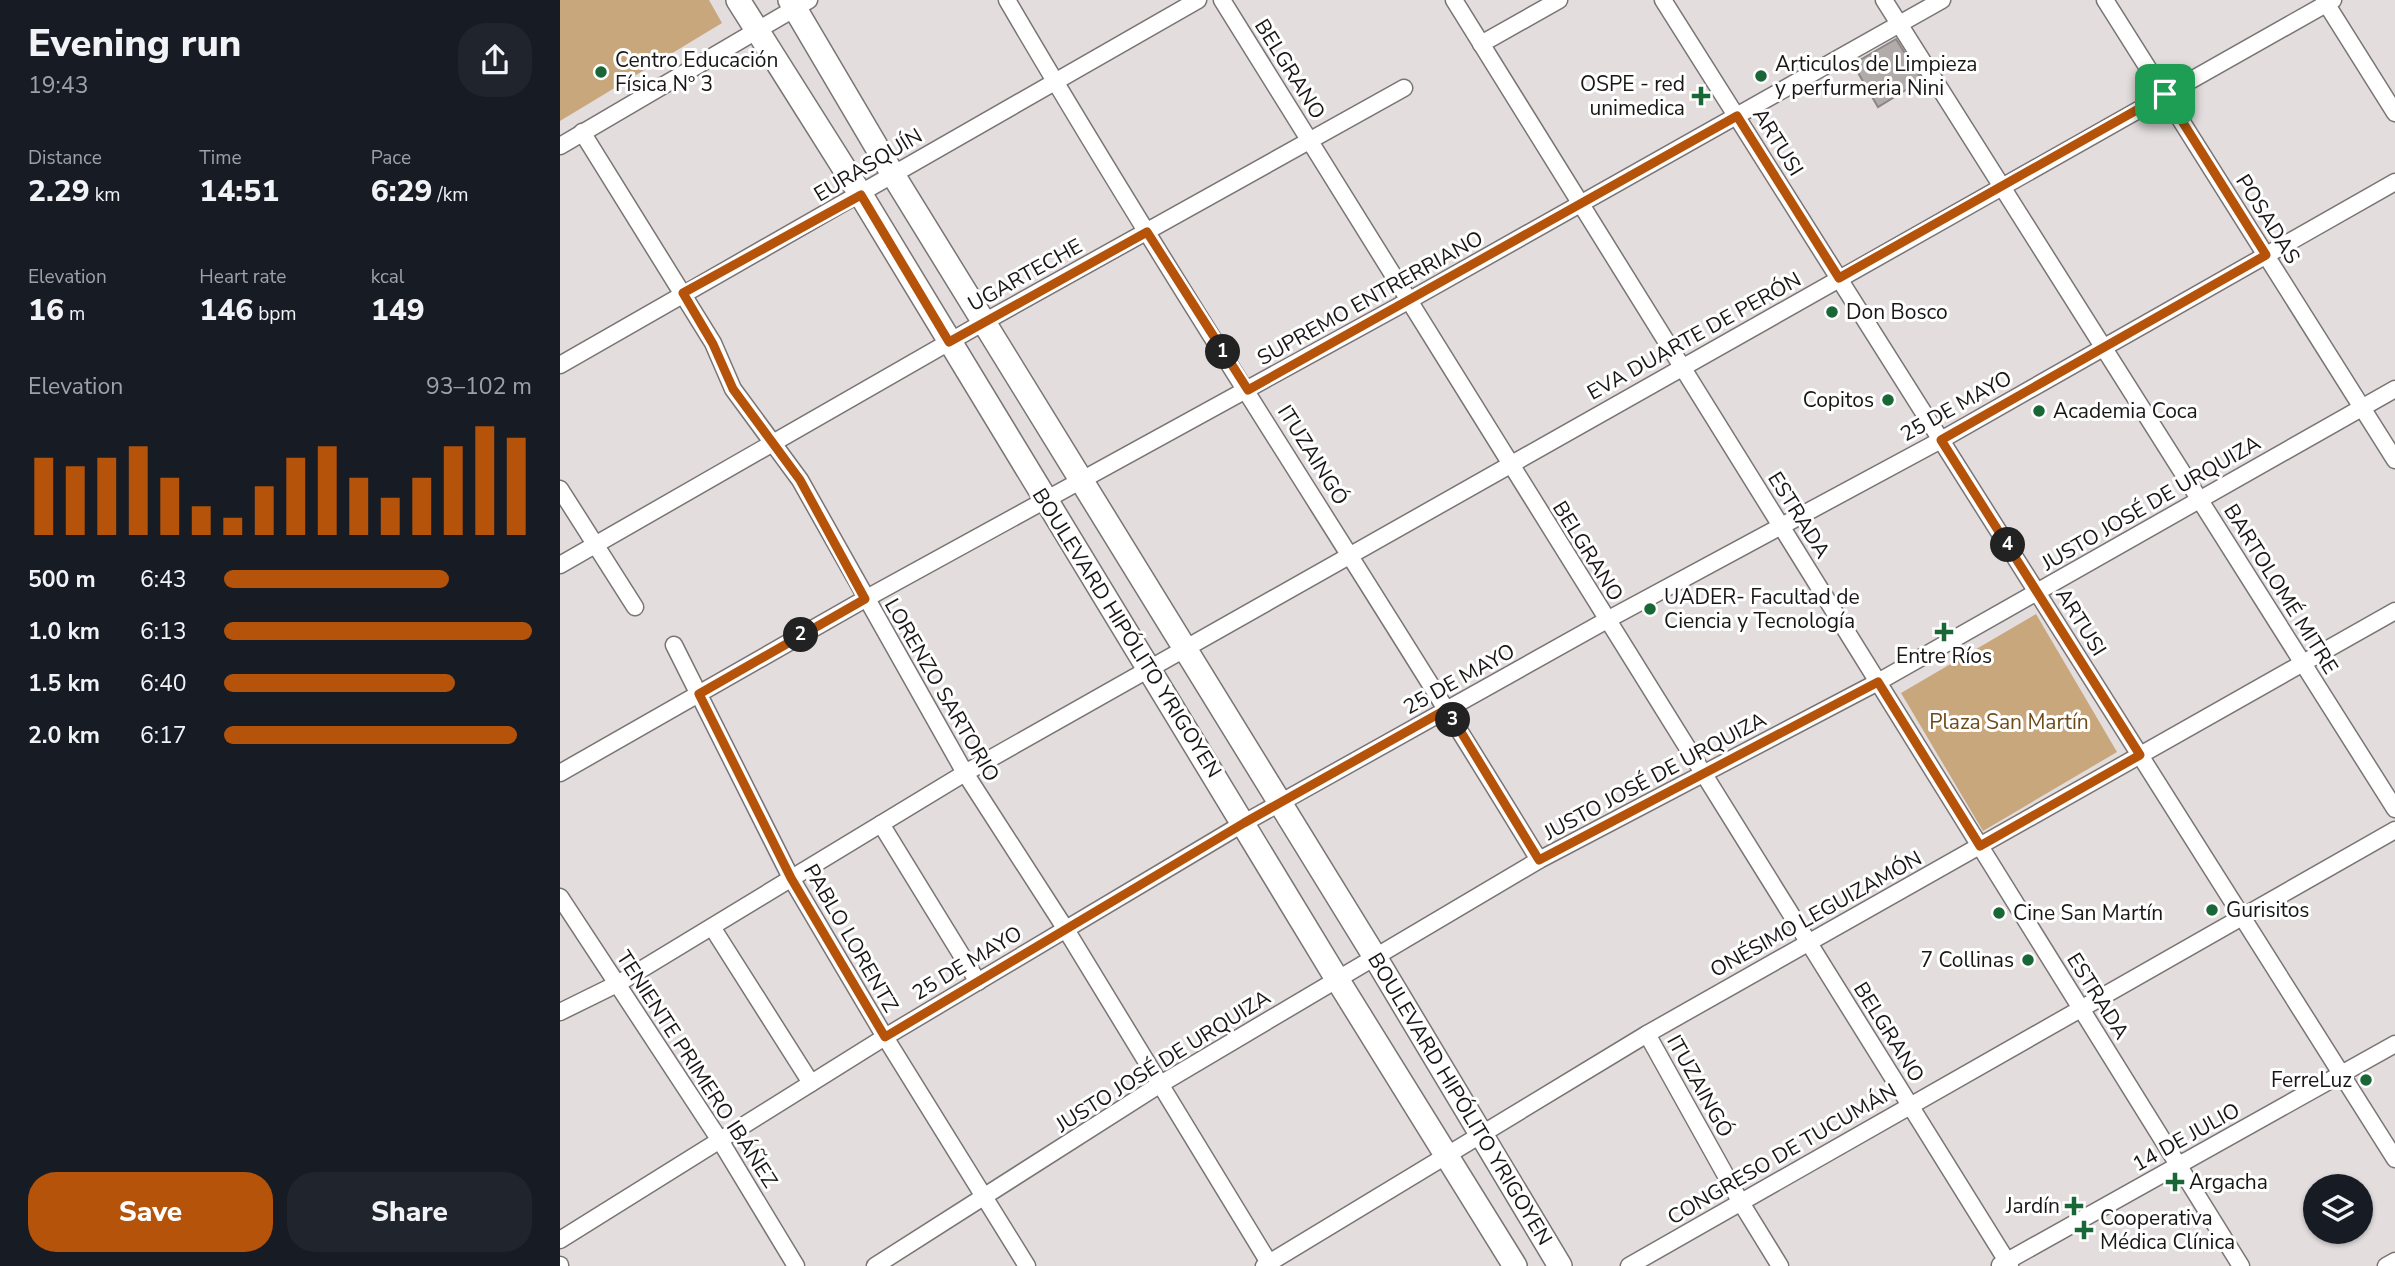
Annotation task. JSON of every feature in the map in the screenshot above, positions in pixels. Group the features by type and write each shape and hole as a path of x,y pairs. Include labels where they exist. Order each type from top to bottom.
{"main road":[{"name":"BOULEVARD HIPÓLITO YRIGOYEN","path":"738,0 861,195 1337,979 1515,1266"},
{"name":"BOULEVARD HIPÓLITO YRIGOYEN","path":"798,3 892,173 1375,957 1560,1266"}],"street":[{"name":"ITUZAINGÓ","path":"1007,0 1147,232 1351,554 1539,860"},
{"name":"EURASQUÍN","path":"560,365 1198,0"},
{"name":"BELGRANO","path":"1222,0 1509,465 1705,775 2005,1264"},
{"name":"ESTRADA","path":"1454,0 2241,1266"},
{"path":"1481,44 1559,0"},
{"name":"ARTUSI","path":"1664,0 2395,1159"},
{"name":"BARTOLOMÉ MITRE","path":"1884,0 2395,809"},
{"name":"SUPREMO ENTRERRIANO","path":"560,773 865,599 1248,390 1942,0"},
{"name":"POSADAS","path":"2105,0 2395,460"},
{"path":"2328,1 2395,113"},
{"name":"EVA DUARTE DE PERÓN","path":"560,1012 619,983 965,773 2328,1"},
{"path":"560,146 798,3"},
{"name":"UGARTECHE","path":"560,565 984,322 1404,88"},
{"name":"LORENZO SARTORIO","path":"582,132 713,344 733,389 800,480 965,773 1065,928 1268,1265"},
{"name":"25 DE MAYO","path":"560,1240 721,1142 885,1037 1244,823 1607,620 1941,440 2395,182"},
{"name":"JUSTO JOSÉ DE URQUIZA","path":"875,1266 1159,1085 1539,860 1878,682 2395,389"},
{"path":"560,489 635,607"},
{"name":"ONÉSIMO LEGUIZAMÓN","path":"1268,1265 1647,1034 2395,611"},
{"name":"PABLO LORENTZ","path":"674,645 791,878 885,1037 1027,1266"},
{"path":"881,824 978,982"},
{"name":"CONGRESO DE TUCUMÁN","path":"1629,1266 2395,830"},
{"name":"TENIENTE PRIMERO IBÁÑEZ","path":"560,897 721,1142 796,1266"},
{"path":"712,928 811,1083"},
{"name":"ITUZAINGÓ","path":"1647,1034 1740,1201 1780,1266"},
{"name":"14 DE JULIO","path":"2005,1264 2395,1044"},
{"path":"2386,1266 2395,1261"}],"green space":[{"name":"Centro Educación Física Nº 3","path":"560,0 709,0 722,23 560,121"},
{"name":"Plaza San Martín","path":"2036,614 2117,752 1983,831 1901,693"}],"building":[{"path":"1896,39 1922,80 1878,107 1853,64"}],"place":[{"name":"Centro Educación Física Nº 3","path":"601,72"},
{"name":"Articulos de Limpieza y perfurmeria Nini","path":"1761,76"},
{"name":"OSPE - red unimedica","path":"1701,96"},
{"name":"Don Bosco","path":"1832,312"},
{"name":"Copitos","path":"1888,400"},
{"name":"Academia Coca","path":"2039,411"},
{"name":"UADER- Facultad de Ciencia y Tecnología","path":"1650,609"},
{"name":"Entre Ríos","path":"1944,632"},
{"name":"Gurisitos","path":"2212,910"},
{"name":"Cine San Martín","path":"1999,913"},
{"name":"7 Collinas","path":"2028,960"},
{"name":"FerreLuz","path":"2366,1080"},
{"name":"Argacha","path":"2175,1182"},
{"name":"Jardín","path":"2074,1206"},
{"name":"Cooperativa Médica Clínica","path":"2084,1230"}],"route":[{"path":"2165,94 2266,255 1941,440 2140,755 1980,846 1878,682 1539,860 1447,709 1244,823 885,1037 791,878 699,694 865,599 800,480 733,389 713,344 683,293 861,195 949,342 1147,232 1248,390 1737,116 1839,278 2165,94"}]}
